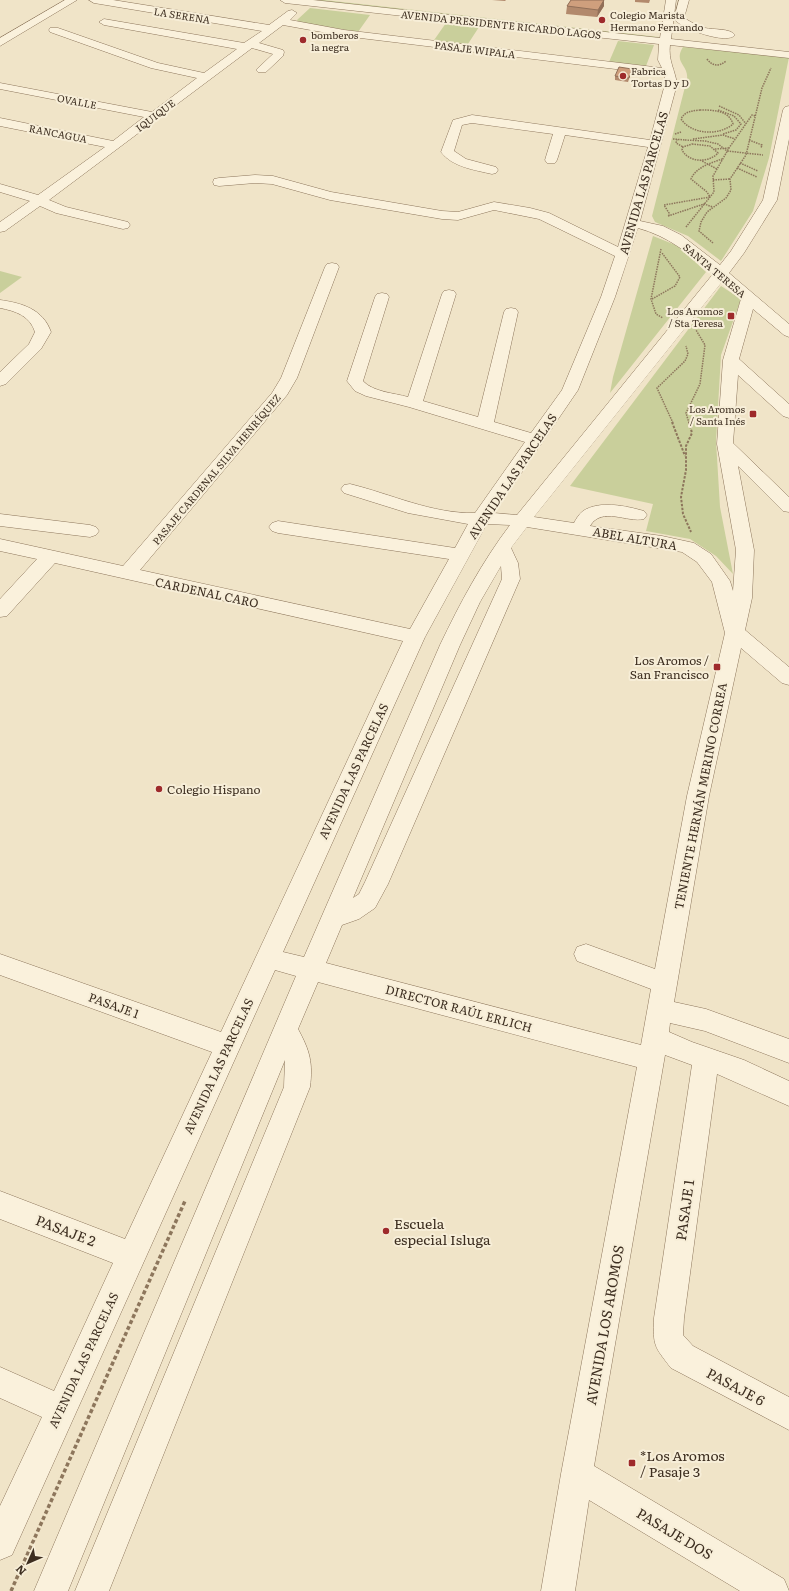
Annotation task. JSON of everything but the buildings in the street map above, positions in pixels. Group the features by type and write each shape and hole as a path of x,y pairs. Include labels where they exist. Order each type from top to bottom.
{"street":[{"path":"0,43 72,0"},
{"name":"LA SERENA","path":"94,0 119,2 271,29"},
{"name":"AVENIDA PRESIDENTE RICARDO LAGOS","path":"285,0 666,38 789,48"},
{"name":"AVENIDA PRESIDENTE RICARDO LAGOS","path":"344,0 666,38 789,55"},
{"name":"AVENIDA LAS PARCELAS","path":"0,1543 415,637 481,518 570,390 608,297 623,255 671,84 670,72 664,60 664,50 671,0"},
{"path":"684,0 679,19 693,29 744,37"},
{"name":"IQUIQUE","path":"0,228 53,191 307,2"},
{"name":"PASAJE WIPALA","path":"281,21 357,35 670,72"},
{"path":"104,22 279,52 279,54 262,70"},
{"path":"54,30 147,64 207,76"},
{"name":"OVALLE","path":"0,86 154,116"},
{"path":"51,1591 285,1030 450,645 470,602 502,548 522,521 677,327 715,269 750,234 770,200 779,157 787,132 789,110"},
{"path":"492,170 462,163 453,158 447,152 456,123 472,119 655,144"},
{"name":"RANCAGUA","path":"0,122 115,145"},
{"path":"551,160 560,131"},
{"path":"776,172 789,175"},
{"path":"0,177 53,191"},
{"path":"219,182 255,179 273,180 330,196 442,215 458,216 494,206 530,212 544,216 623,255"},
{"path":"0,188 31,197 61,210 123,225"},
{"name":"SANTA TERESA","path":"633,223 658,229 697,253 789,332"},
{"name":"PASAJE CARDENAL SILVA HENRÍQUEZ","path":"126,574 279,395 289,378 332,267"},
{"path":"414,402 449,294"},
{"path":"382,297 355,381 361,388 372,393 414,402 536,440"},
{"name":"TENIENTE HERNÁN MERINO CORREA","path":"653,1048 698,796 742,598 745,550 725,444 731,360 749,298"},
{"path":"0,304 16,307 32,314 39,321 43,332 36,346 3,374"},
{"path":"485,424 511,312"},
{"path":"731,360 789,413"},
{"path":"725,444 789,507"},
{"name":"ABEL ALTURA","path":"350,489 408,508 464,518 501,518 688,547 704,558 721,581 734,632"},
{"path":"579,529 586,517 591,513 600,510 638,515"},
{"path":"0,520 90,531"},
{"path":"278,527 461,555"},
{"name":"CARDENAL CARO","path":"0,546 415,637"},
{"path":"0,611 50,557"},
{"path":"734,632 789,678"},
{"path":"586,954 665,983"},
{"name":"DIRECTOR RAÚL ERLICH","path":"268,958 653,1048"},
{"name":"PASAJE 1","path":"0,964 227,1046"},
{"path":"660,1010 706,1020 789,1051"},
{"path":"92,1591 297,1087 300,1064 297,1051 285,1030"},
{"path":"653,1048 687,1052 706,1058 735,1068 789,1094"},
{"name":"AVENIDA LOS AROMOS","path":"558,1591 577,1474 653,1048"},
{"name":"PASAJE 1","path":"682,1357 668,1340 669,1318 706,1058"},
{"name":"PASAJE 2","path":"0,1204 131,1256"},
{"name":"PASAJE 6","path":"682,1357 789,1414"},
{"path":"0,1382 61,1410"},
{"name":"PASAJE DOS","path":"577,1474 772,1591"}],"path":[{"path":"715,269 720,256 720,250 699,231 701,222 707,212 726,198 731,190 730,179 746,154 762,88 773,63"},
{"path":"717,110 720,103"},
{"path":"719,106 741,116 745,120 746,125"},
{"path":"685,140 723,134 736,130 741,124 739,120 731,114 717,110 692,111 682,115 681,119 686,125 692,128 709,131 725,130 733,124 733,120 729,116 717,110"},
{"path":"677,327 656,314 651,299 662,253 661,243 668,234 683,230 714,192 713,176 727,151 752,115 756,116"},
{"path":"718,131 735,139"},
{"path":"681,132 675,135 677,140 676,143 684,147 698,144 710,146 718,153 715,157 700,159 684,155 682,150 684,147"},
{"path":"677,140 705,141 718,144 727,151 779,157"},
{"path":"750,140 762,145 761,149 764,152 761,160"},
{"path":"715,149 729,148"},
{"path":"700,159 717,169"},
{"path":"710,197 707,192 691,179 692,175 696,171 723,159"},
{"path":"758,171 759,166"},
{"path":"713,180 730,179"},
{"path":"669,216 670,213 664,205 710,197"},
{"path":"665,217 704,204 713,207"},
{"path":"651,299 675,286 680,277 662,253"},
{"path":"688,547 692,537 691,529 683,514 682,497 686,470 686,446 692,433 686,413 700,384 705,345 695,329"},
{"path":"693,335 698,332"},
{"path":"685,456 668,411 660,399 657,388 685,361 688,354 685,347 686,343"}],"green space":[{"path":"292,0 324,0 659,37 659,39"},
{"path":"310,8 370,15 358,32 298,22 297,20"},
{"path":"446,23 479,27 466,47 432,43"},
{"path":"618,41 654,45 646,66 609,62"},
{"path":"683,47 789,57 769,158 753,211 721,261 688,236 655,222 652,216 687,79 686,70 680,60 680,52"},
{"path":"653,236 678,246 706,272 610,393 613,377"},
{"path":"0,271 22,277 0,293"},
{"path":"721,286 741,299 721,355 716,441 720,507 733,574 716,556 690,539 646,531 653,504 570,486"}],"place":[{"name":"Colegio Marista Hermano Fernando","path":"602,20"},
{"name":"bomberos la negra","path":"303,40"},
{"name":"Fabrica Tortas D y D","path":"623,76"},
{"name":"Los Aromos / Sta Teresa","path":"731,316"},
{"name":"Los Aromos / Santa Inés","path":"753,414"},
{"name":"Los Aromos / San Francisco","path":"717,667"},
{"name":"Colegio Hispano","path":"159,789"},
{"name":"Escuela especial Isluga","path":"386,1231"},
{"name":"*Los Aromos / Pasaje 3","path":"632,1463"}]}
